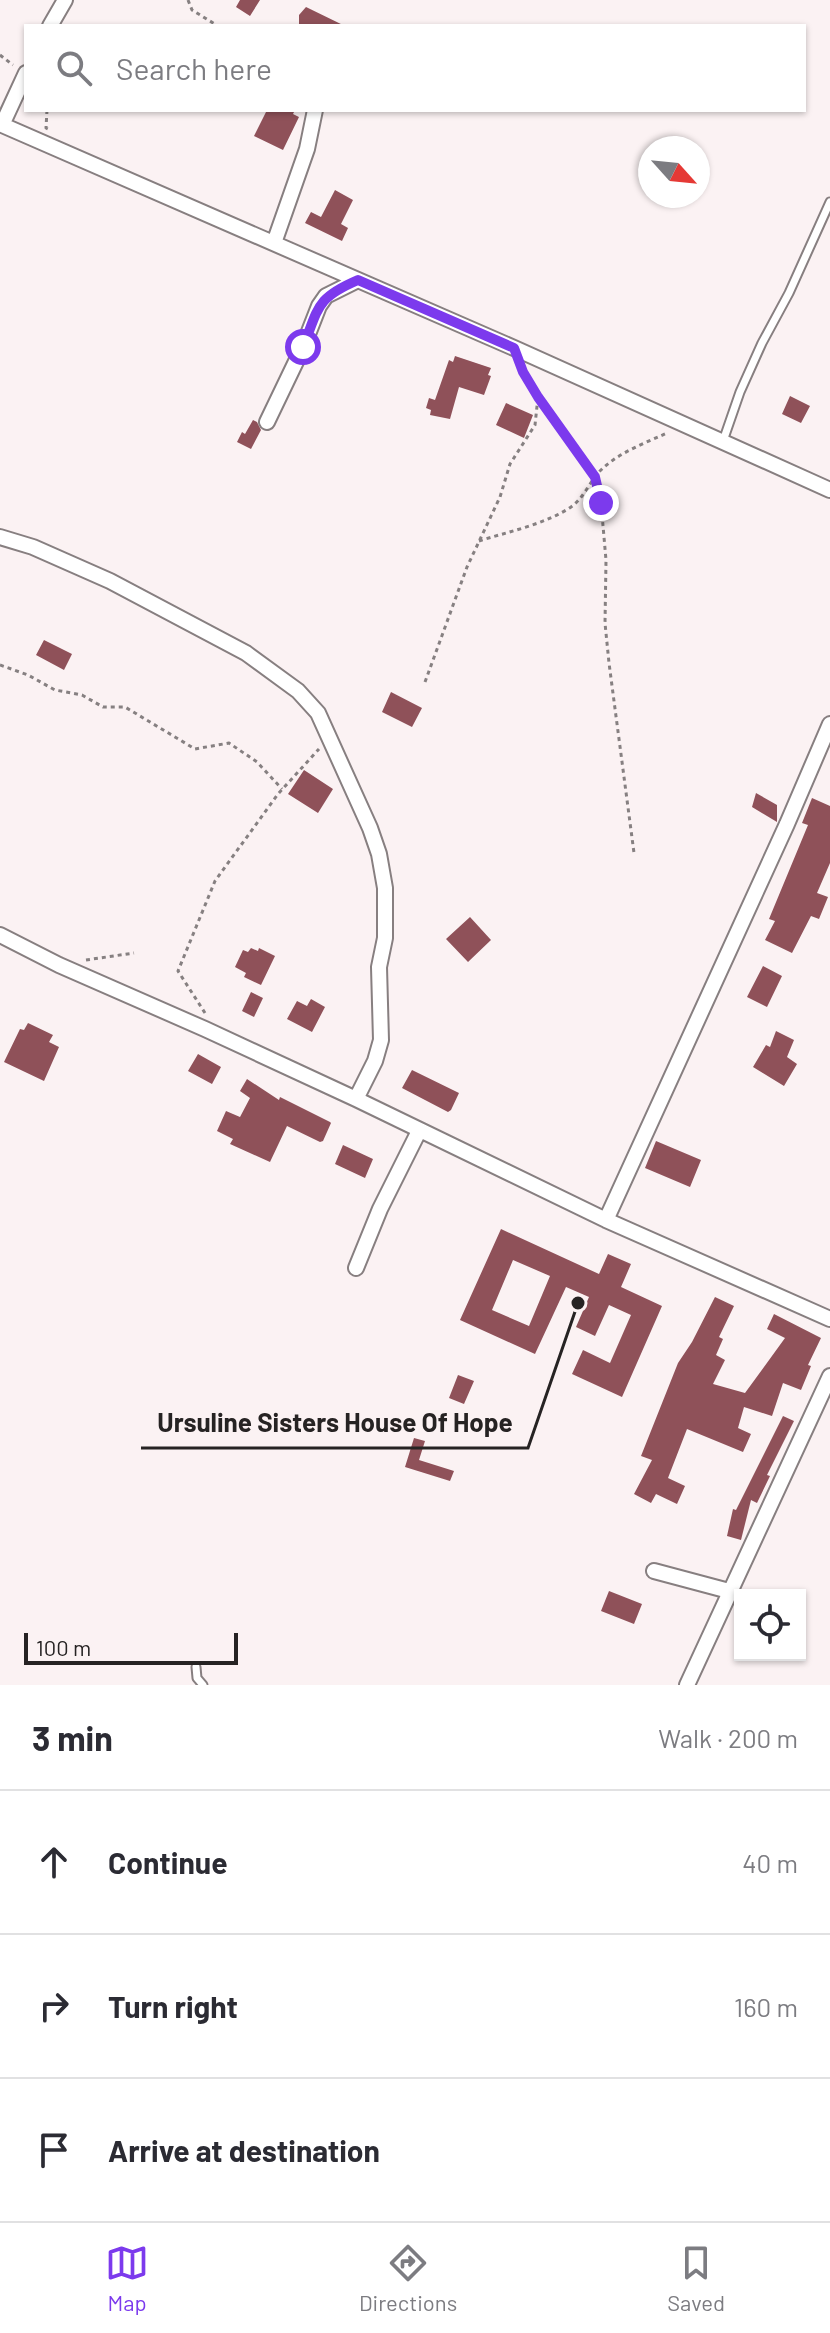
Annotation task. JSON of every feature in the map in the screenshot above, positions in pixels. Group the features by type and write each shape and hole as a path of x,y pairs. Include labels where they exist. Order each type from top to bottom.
{"street":[{"path":"51,24 65,0"},
{"path":"24,77 1,125 514,348 830,490"},
{"path":"274,243 307,149 315,112"},
{"path":"267,422 319,306 326,296 358,280"},
{"path":"0,537 33,547 110,581 246,653 298,691 318,713 370,828 379,854 385,888 385,938 379,967 381,1040 375,1061 356,1099"},
{"path":"606,1220 830,724"},
{"path":"0,935 59,965 356,1099 606,1220 830,1319"},
{"path":"356,1268 380,1209 419,1131"},
{"path":"687,1685 830,1376"},
{"path":"654,1571 729,1591"}],"lane":[{"path":"723,441 740,392 830,202"},
{"path":"196,1667 197,1678 203,1685"}],"path":[{"path":"188,0 192,10 215,24"},
{"path":"0,55 24,72"},
{"path":"514,348 523,372 538,397 595,477 604,526 605,623 610,678 634,853"},
{"path":"425,682 479,541 500,497 510,464 535,425 538,397"},
{"path":"479,541 508,534 562,512 580,499 595,477 612,461 670,432"},
{"path":"0,665 28,675 55,690 82,695 103,707 125,707 195,749 229,743 257,762 282,789"},
{"path":"205,1029 205,1012 178,971 215,881 282,789 330,738"},
{"path":"59,965 134,953"}],"building":[{"path":"240,0 260,0 250,16 236,7"},
{"path":"306,7 341,24 299,24 299,15"},
{"path":"266,112 294,112 299,117 283,150 254,136"},
{"path":"335,190 353,200 341,224 348,228 342,241 305,223 311,212 321,217"},
{"path":"455,356 491,368 484,395 459,387 450,419 430,415 431,410 426,408 429,398 435,400 449,360 453,362"},
{"path":"790,396 810,406 801,423 782,414"},
{"path":"506,403 533,415 524,438 496,425"},
{"path":"253,420 261,430 251,449 237,442"},
{"path":"44,640 72,654 64,670 36,655"},
{"path":"391,692 422,708 412,727 382,712"},
{"path":"304,770 333,789 318,813 288,794"},
{"path":"756,793 777,805 777,822 752,807"},
{"path":"812,798 830,806 830,863 817,893 828,897 819,919 811,916 792,953 765,940 775,921 769,919 808,825 802,823"},
{"path":"470,917 491,940 468,962 446,939"},
{"path":"251,948 258,951 259,948 275,956 261,985 244,977 246,973 235,967 243,950 248,952"},
{"path":"763,966 782,976 767,1007 747,997"},
{"path":"251,992 263,998 254,1017 242,1011"},
{"path":"311,999 325,1007 312,1032 287,1019 297,1001 307,1006"},
{"path":"28,1023 53,1035 49,1042 59,1047 44,1081 4,1062 20,1029 24,1030"},
{"path":"776,1031 794,1040 787,1057 797,1064 784,1086 753,1067 766,1045 770,1047"},
{"path":"198,1054 221,1067 212,1084 188,1071"},
{"path":"412,1070 459,1093 451,1110 448,1112 402,1088"},
{"path":"247,1079 279,1100 280,1097 330,1122 323,1141 287,1126 270,1162 230,1144 233,1139 217,1131 226,1111 240,1117 250,1098 240,1091"},
{"path":"656,1141 701,1160 690,1187 645,1168"},
{"path":"343,1145 373,1159 365,1178 335,1164"},
{"path":"501,1229 599,1274 608,1254 631,1264 621,1287 662,1306 622,1397 572,1374 583,1350 610,1363 631,1315 609,1305 595,1336 576,1327 589,1297 566,1287 535,1354 460,1320","holes":["513,1260 550,1276 529,1326 492,1310"]},
{"path":"715,1297 734,1306 719,1337 723,1339 716,1355 725,1360 713,1384 745,1393 785,1338 767,1329 774,1314 821,1338 808,1365 811,1366 801,1390 783,1383 772,1416 744,1407 738,1428 751,1434 743,1452 687,1429 668,1478 685,1486 677,1504 656,1494 651,1503 634,1494 652,1460 641,1456 678,1363"},
{"path":"458,1375 474,1381 464,1404 449,1398"},
{"path":"783,1416 794,1421 767,1475 770,1476 757,1503 751,1500 741,1540 727,1536 733,1509 736,1510"},
{"path":"414,1438 425,1441 419,1460 454,1471 450,1481 405,1467"},
{"path":"609,1591 642,1604 634,1624 601,1611"}],"place":[{"name":"Ursuline Sisters House Of Hope","path":"578,1303"}],"route":[{"path":"303,347 326,296 358,280 514,348 523,372 538,397 595,477 601,503"}]}
